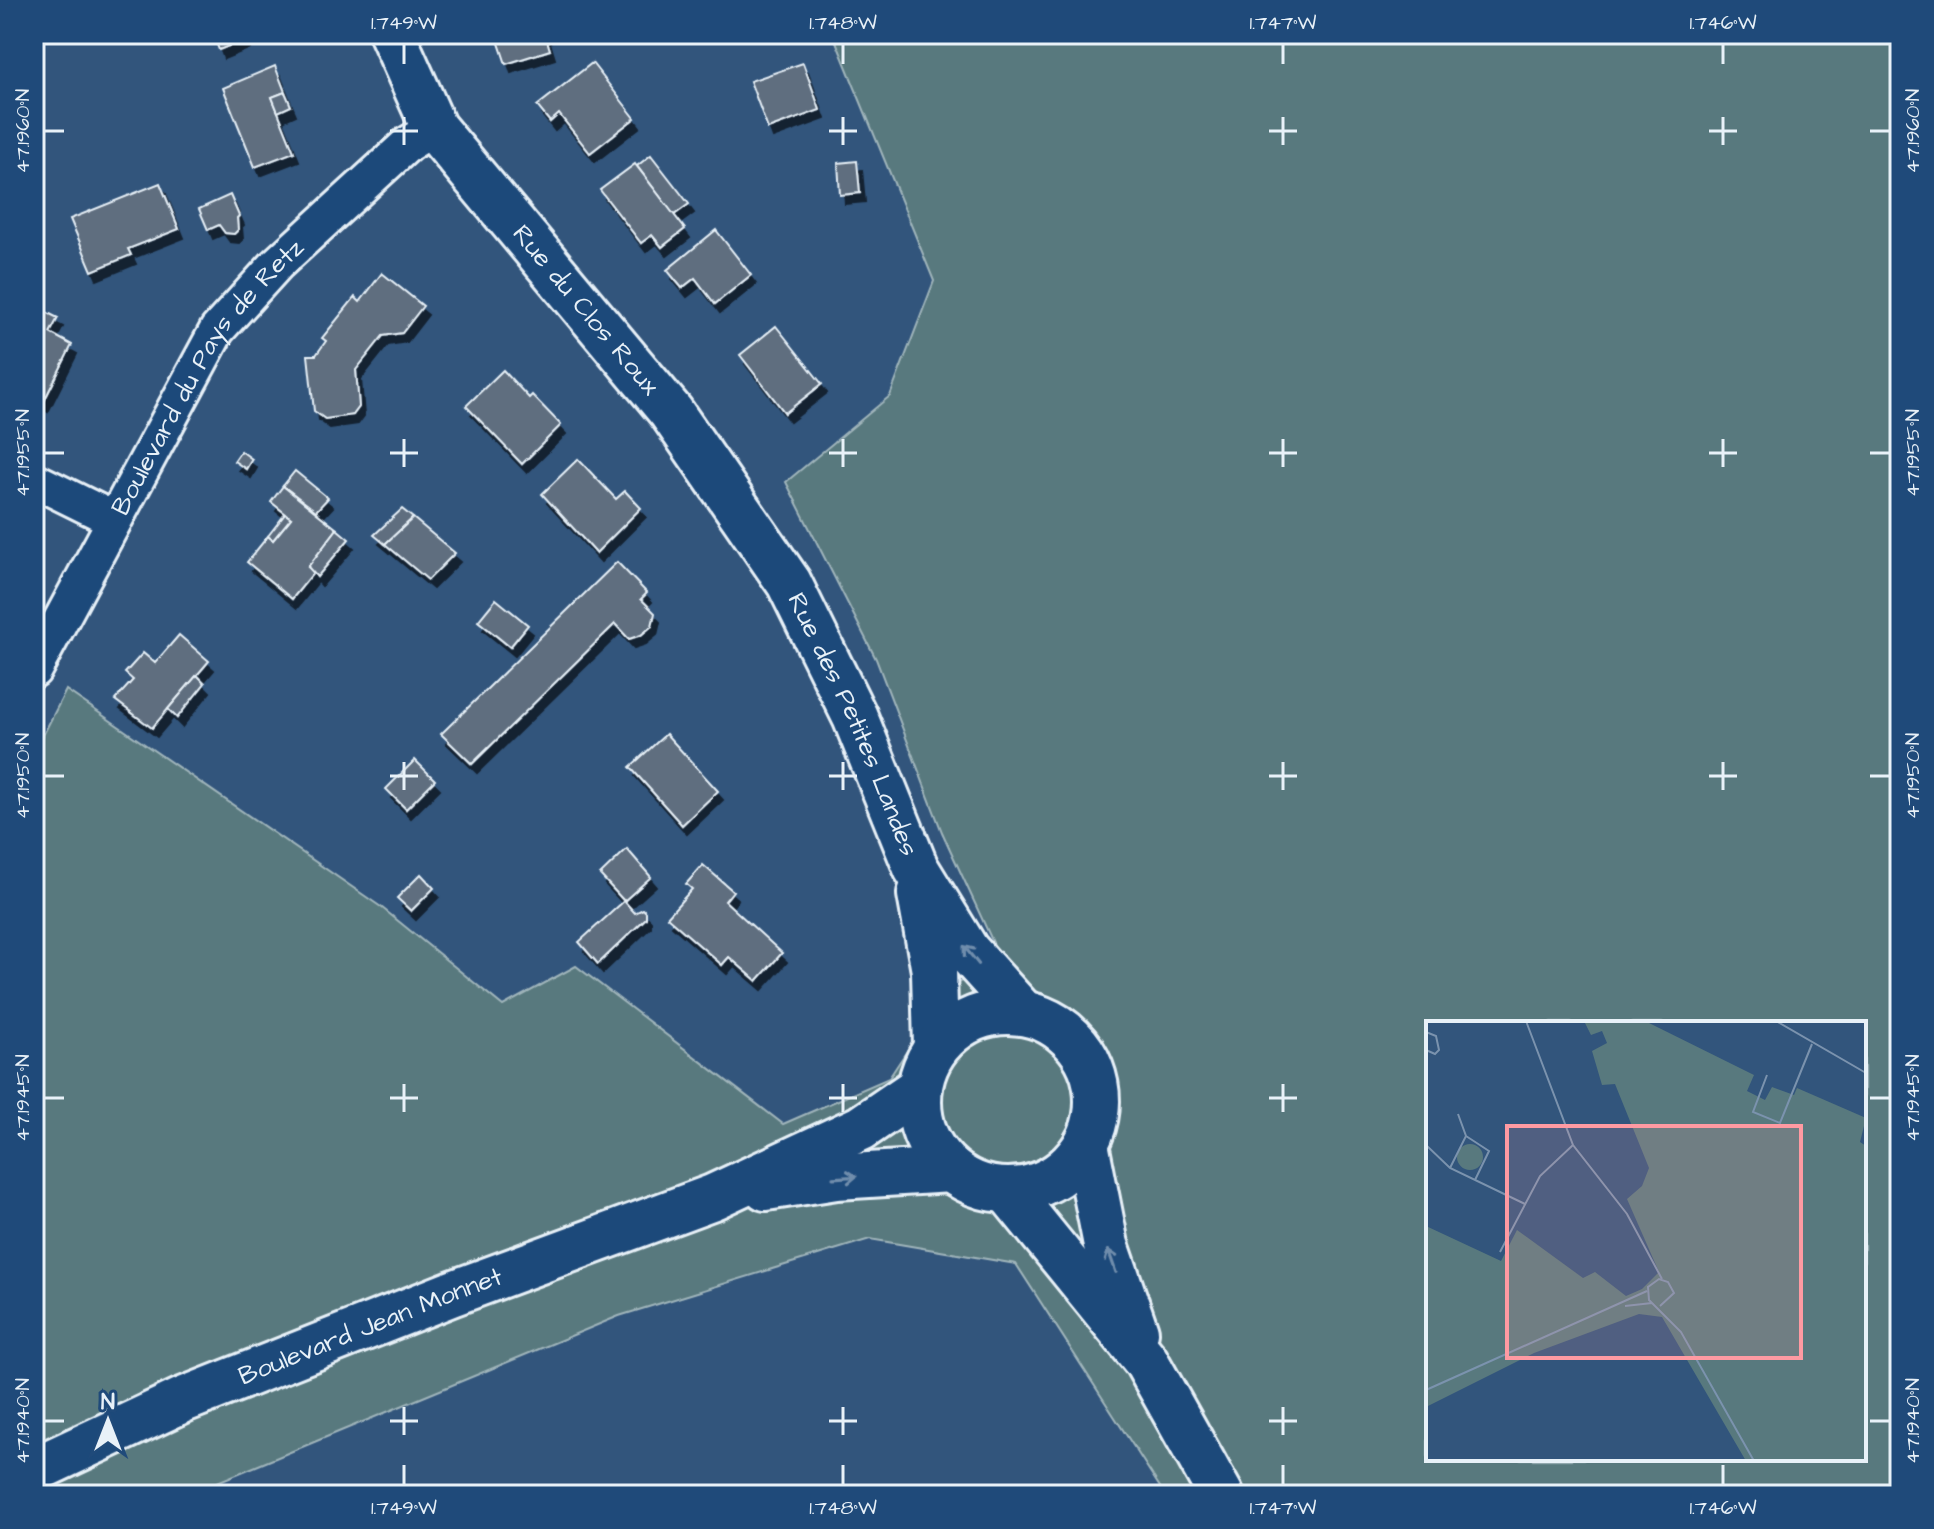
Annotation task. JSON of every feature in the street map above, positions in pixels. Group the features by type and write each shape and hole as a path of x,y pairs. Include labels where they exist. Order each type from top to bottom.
{"main road":[{"name":"Rue du Clos Roux","path":"392,34 434,128 671,412 789,583"},
{"name":"Rue des Petites Landes","path":"789,583 855,717 916,868 967,951 1023,1013"},
{"name":"Rue des Petites Landes","path":"916,868 934,971 936,1047"},
{"path":"998,1012 1023,1013 1043,1018 1077,1044 1095,1082 1097,1103 1094,1124 1086,1144 1072,1163 1053,1177 1031,1187 1007,1190 974,1184 951,1170 931,1147 920,1120 918,1089 936,1047 954,1029 975,1017 998,1012"},
{"name":"Boulevard Jean Monnet","path":"34,1470 183,1400 453,1293 713,1197 861,1128 918,1089"},
{"path":"1086,1144 1106,1245 1146,1361"},
{"name":"Boulevard Jean Monnet","path":"713,1197 836,1177 951,1170"},
{"path":"1007,1190 1146,1361 1221,1495"}],"street":[{"name":"Boulevard du Pays de Retz","path":"34,670 217,330 277,264 408,144 434,128"},
{"path":"34,480 113,519"}],"green space":[{"path":"833,34 1900,34 1900,1495 1165,1495 1016,1264 870,1239 619,1316 186,1495 34,1495 34,753 66,690 381,907 503,1006 576,966 783,1124 889,1078 949,987 1002,962 942,832 876,659 786,482 890,396 934,281"}],"building":[{"path":"213,34 258,34 219,50"},
{"path":"496,34 545,34 550,50 506,64"},
{"path":"592,63 635,118 590,153 559,114 550,122 537,106"},
{"path":"803,63 820,110 768,129 750,81"},
{"path":"275,66 285,92 272,97 294,152 255,167 223,88"},
{"path":"285,92 291,106 278,112 272,97"},
{"path":"651,155 689,204 674,215 637,166"},
{"path":"857,161 860,193 840,195 838,163"},
{"path":"635,164 685,229 662,247 652,235 641,243 600,190"},
{"path":"160,183 179,229 128,249 131,255 92,271 70,219"},
{"path":"230,195 239,216 238,230 234,234 225,233 219,225 208,230 199,209"},
{"path":"716,230 751,275 715,304 695,278 682,288 667,270"},
{"path":"382,273 423,306 402,333 383,336 356,370 359,407 353,415 325,419 314,411 308,355 316,355 326,341 322,338 355,297 360,302"},
{"path":"34,306 58,318 50,333 72,345 43,403 34,398"},
{"path":"776,326 822,384 785,413 740,355"},
{"path":"503,370 529,398 532,395 561,425 522,464 466,406"},
{"path":"241,451 252,459 246,469 234,461"},
{"path":"578,459 616,499 625,491 641,508 596,553 542,494"},
{"path":"295,471 328,498 316,511 283,486"},
{"path":"283,486 337,529 308,567 314,572 292,599 247,562 268,536 273,540 291,518 271,502"},
{"path":"402,509 413,518 385,544 374,535"},
{"path":"285,514 291,518 273,540 268,536"},
{"path":"413,518 455,553 428,580 385,544"},
{"path":"337,529 349,539 317,577 308,567"},
{"path":"617,562 647,593 641,599 655,613 652,626 641,635 629,639 615,624 472,764 441,734"},
{"path":"496,599 528,625 510,647 478,621"},
{"path":"179,635 209,661 152,728 115,700 133,680 125,673 143,653 155,663"},
{"path":"197,675 205,683 177,718 168,709"},
{"path":"666,734 718,791 682,825 630,767"},
{"path":"415,760 435,780 406,809 386,789"},
{"path":"627,849 651,877 624,901 600,875"},
{"path":"703,865 733,891 725,901 782,953 757,981 729,957 722,965 667,917 692,889 686,884"},
{"path":"421,874 434,888 411,911 397,898"},
{"path":"624,901 635,913 643,909 646,918 598,964 579,942"}]}
